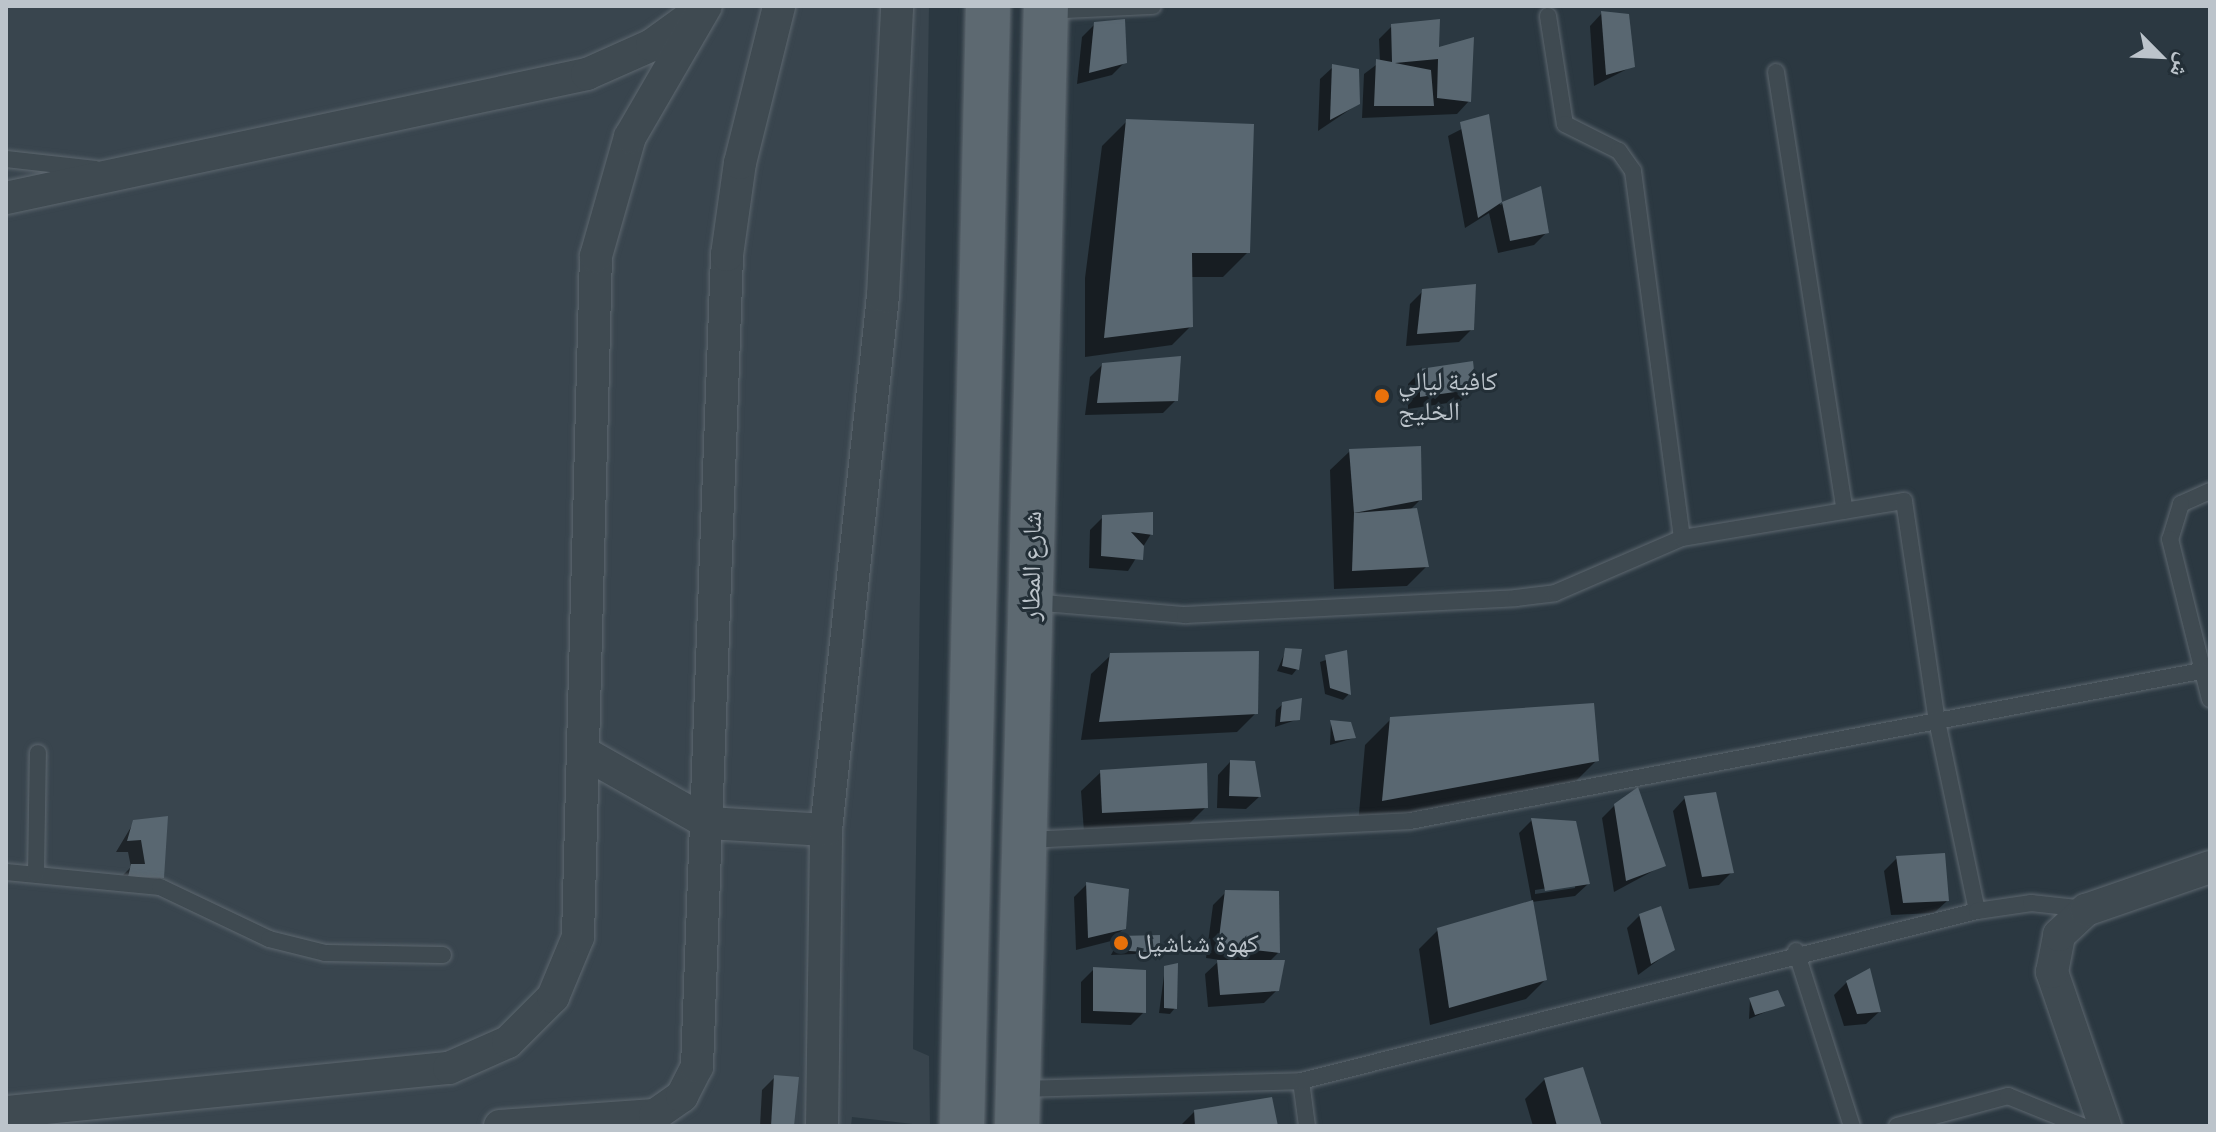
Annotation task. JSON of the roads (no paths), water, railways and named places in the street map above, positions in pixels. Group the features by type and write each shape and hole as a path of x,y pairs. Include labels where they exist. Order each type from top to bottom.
{"main road":[{"path":"962,1126 988,6"},
{"name":"شارع المطار","path":"1017,1108 1046,8"}],"street":[{"path":"6,198 587,74 652,45 705,6"},
{"path":"6,1112 449,1068 508,1042 553,997 578,937 588,755 586,417 596,256 630,137 705,6"},
{"path":"500,1126 639,1119 670,1107 692,1083 700,1050 727,255 740,163 779,6"},
{"path":"822,1126 826,830 883,296 897,6"},
{"path":"588,755 708,823 826,830"},
{"path":"2105,1126 2052,972 2059,935 2086,910 2210,867"}],"lane":[{"path":"1046,8 1153,6"},
{"path":"1548,16 1565,124 1619,151 1633,171 1682,538"},
{"path":"1776,72 1845,511"},
{"path":"6,159 124,174"},
{"path":"2210,491 2181,504 2170,526 2201,671 2210,699"},
{"path":"1030,602 1185,615 1516,598 1555,593 1682,538 1904,501 1937,721 1977,911"},
{"path":"1024,840 1410,821 2201,671"},
{"path":"36,874 38,753"},
{"path":"6,872 160,887 310,950 443,955"},
{"path":"1017,1108 1301,1081 1796,951 1977,911 2031,903 2086,910"},
{"path":"1796,951 1852,1126"},
{"path":"1301,1081 1307,1126"},
{"path":"1897,1126 2008,1096 2082,1126"}],"place":[{"name":"كافية ليالي الخليج","path":"1382,396"},
{"name":"كهوة شناشيل","path":"1121,943"}]}
